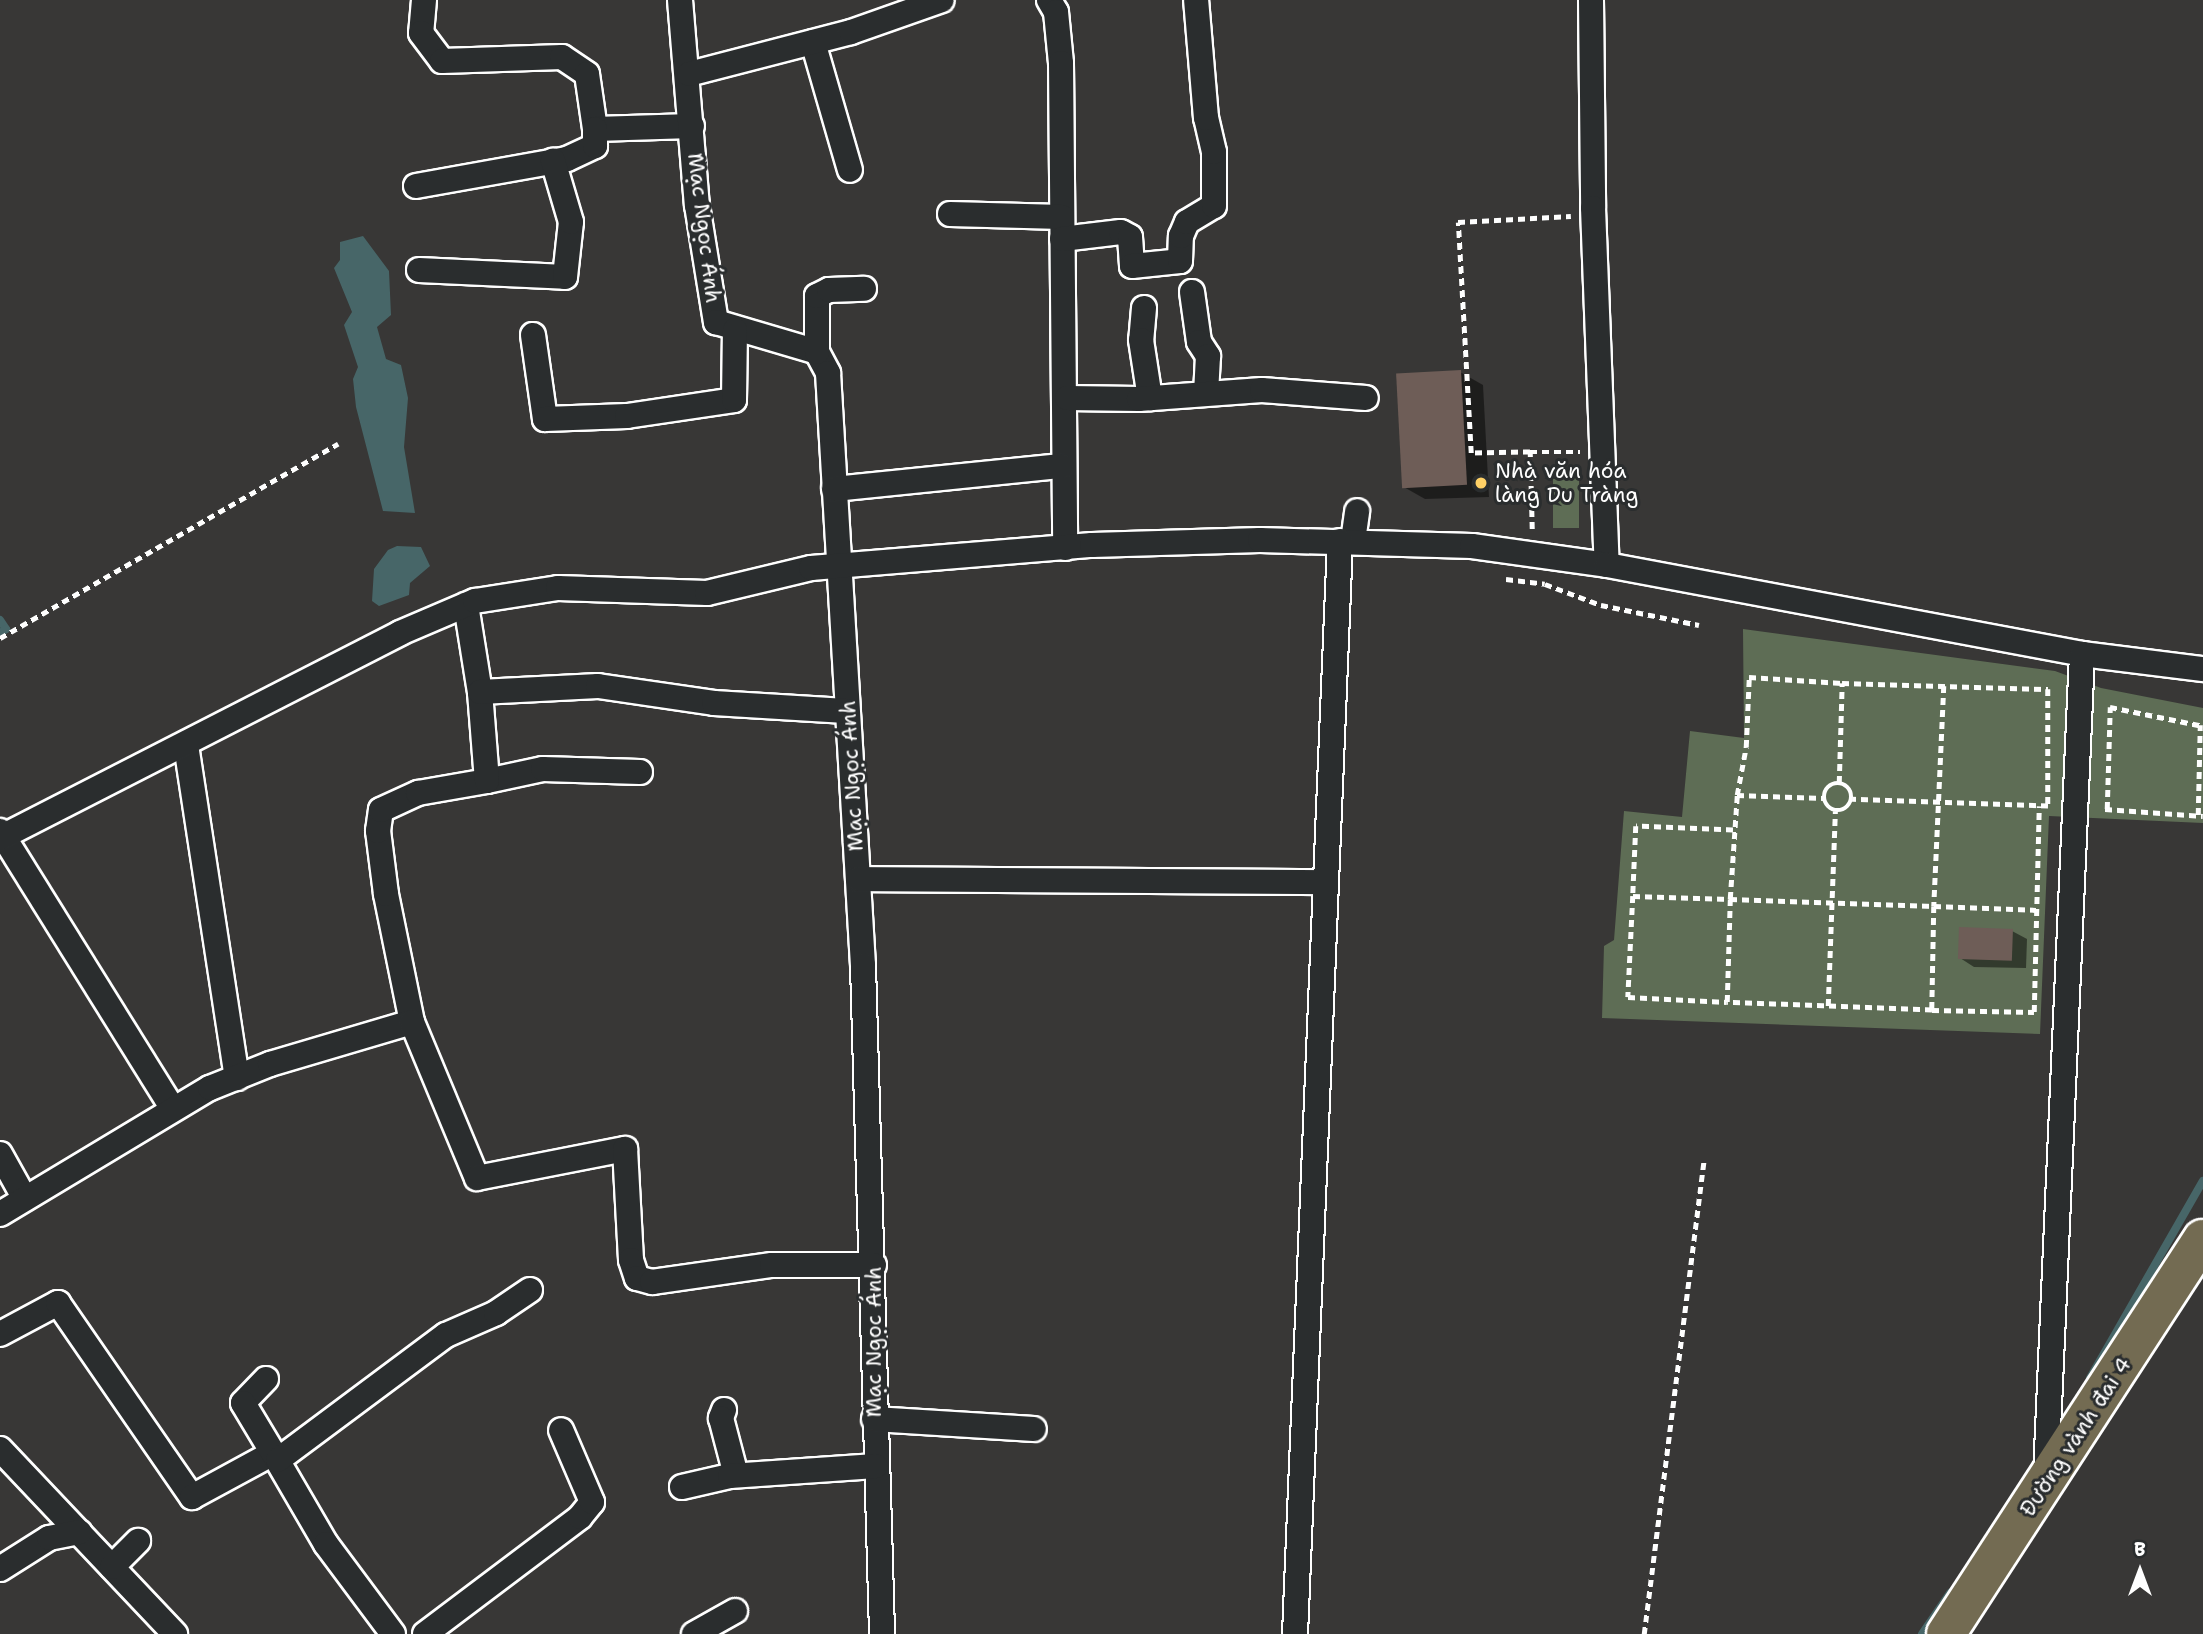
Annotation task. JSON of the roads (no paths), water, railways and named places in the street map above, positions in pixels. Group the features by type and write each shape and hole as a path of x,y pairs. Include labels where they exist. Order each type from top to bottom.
{"main road":[{"name":"Đường vành đai 4","path":"1946,1634 2045,1486 2203,1239"}],"street":[{"path":"415,186 553,161 595,146 587,74 576,62 562,57 442,61 421,33 424,0"},
{"name":"Mạc Ngọc Ánh","path":"680,0 689,74 697,205 715,318 719,326 817,352 828,373 858,879 874,1265 874,1419 882,1634"},
{"path":"689,74 813,42 942,0"},
{"path":"1049,0 1056,12 1061,63 1067,398 1062,466 1065,548"},
{"path":"950,214 1062,228 1121,232 1130,237 1132,266 1180,261 1181,236 1187,222 1214,206 1207,180 1196,0"},
{"path":"1591,0 1593,208 1607,565"},
{"path":"813,42 850,170"},
{"path":"595,129 692,126"},
{"path":"419,270 565,277 571,222 553,161"},
{"path":"817,352 817,296 830,290 864,289"},
{"path":"1192,292 1199,342 1208,356 1206,392"},
{"path":"1144,308 1141,340 1150,398"},
{"path":"533,335 545,419 627,416 734,400 735,330"},
{"path":"1067,398 1150,398 1262,390 1366,398"},
{"path":"834,489 1062,466"},
{"path":"1295,1634 1326,882 1346,541 1357,511"},
{"path":"173,1109 1,835 186,745 400,633 466,605 558,588 707,593 811,568 1065,548 1346,541 1429,543 1607,565 2082,654 2203,668"},
{"path":"466,605 481,692 487,781"},
{"path":"2045,1486 2073,808 2082,654"},
{"path":"481,692 598,686 714,703 846,711"},
{"path":"186,745 237,1077"},
{"path":"640,772 543,769 418,793 381,810 378,831 386,894 412,1022 477,1178 625,1149 631,1261 637,1278 652,1282 772,1265 874,1265"},
{"path":"858,879 1326,882"},
{"path":"0,1214 173,1109 237,1077 412,1022"},
{"path":"0,1154 24,1199"},
{"path":"0,1334 58,1303 192,1497 276,1457 446,1335 496,1312 530,1290"},
{"path":"266,1379 243,1403 326,1545 393,1634"},
{"path":"724,1410 721,1418 736,1475"},
{"path":"874,1419 1034,1429"},
{"path":"425,1634 580,1517 592,1502 561,1430"},
{"path":"0,1449 175,1634"},
{"path":"682,1487 736,1475 876,1466"},
{"path":"0,1569 49,1538 79,1532"},
{"path":"112,1567 138,1541"},
{"path":"694,1634 734,1611"}],"water":[{"path":"363,236 389,271 391,315 377,327 386,359 401,365 408,398 404,447 415,513 383,511 356,407 353,379 358,367 344,325 352,312 334,268 340,260 340,242"},
{"path":"397,546 421,547 430,566 410,583 409,595 379,606 372,601 374,569 388,550"}],"waterway":[{"path":"0,620 6,629 0,633"},
{"path":"2090,1378 2203,1181"},
{"path":"1922,1634 1950,1593"}],"place":[{"name":"Nhà văn hóa làng Du Tràng","path":"1481,483"}]}
